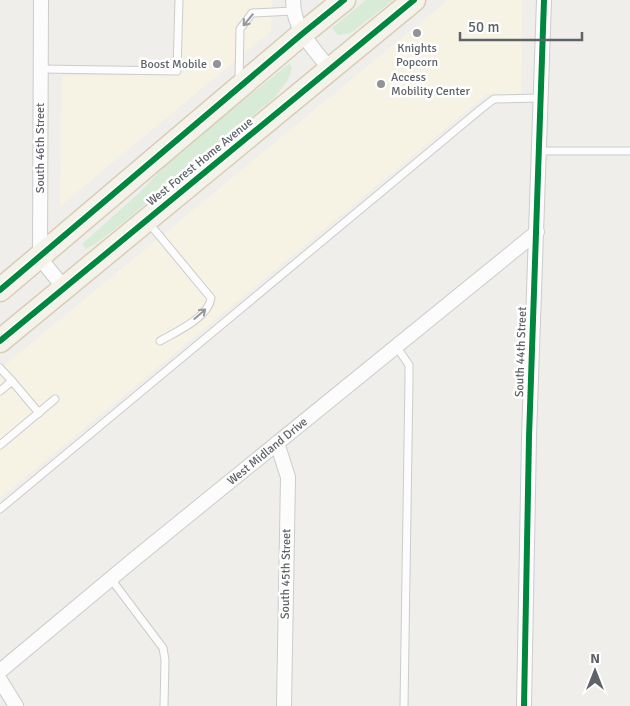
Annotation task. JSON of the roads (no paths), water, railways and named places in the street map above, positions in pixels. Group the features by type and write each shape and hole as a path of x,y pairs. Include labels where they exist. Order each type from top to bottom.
{"main road":[{"path":"0,290 344,0"},
{"name":"West Forest Home Avenue","path":"0,341 414,0"}],"street":[{"name":"South 46th Street","path":"40,258 41,0"},
{"name":"South 44th Street","path":"524,706 529,437 544,0"},
{"path":"293,6 302,34 330,69"},
{"name":"West Midland Drive","path":"0,671 395,346 537,232"},
{"path":"40,258 64,288"},
{"name":"South 45th Street","path":"277,443 288,477 284,706"},
{"path":"0,680 16,706"}],"lane":[{"path":"41,69 177,71 179,0"},
{"path":"239,88 240,29 252,13 293,6"},
{"path":"0,509 494,99 542,98"},
{"path":"540,151 630,151"},
{"path":"146,220 211,298 210,304 205,311 183,328 160,341"},
{"path":"395,346 409,365 404,706"},
{"path":"0,368 39,413"},
{"path":"0,391 12,381"},
{"path":"0,446 56,399"},
{"path":"110,580 163,648 165,660 164,706"}],"place":[{"name":"Knights Popcorn","path":"417,33"},
{"name":"Boost Mobile","path":"217,64"},
{"name":"Access Mobility Center","path":"381,84"}]}
